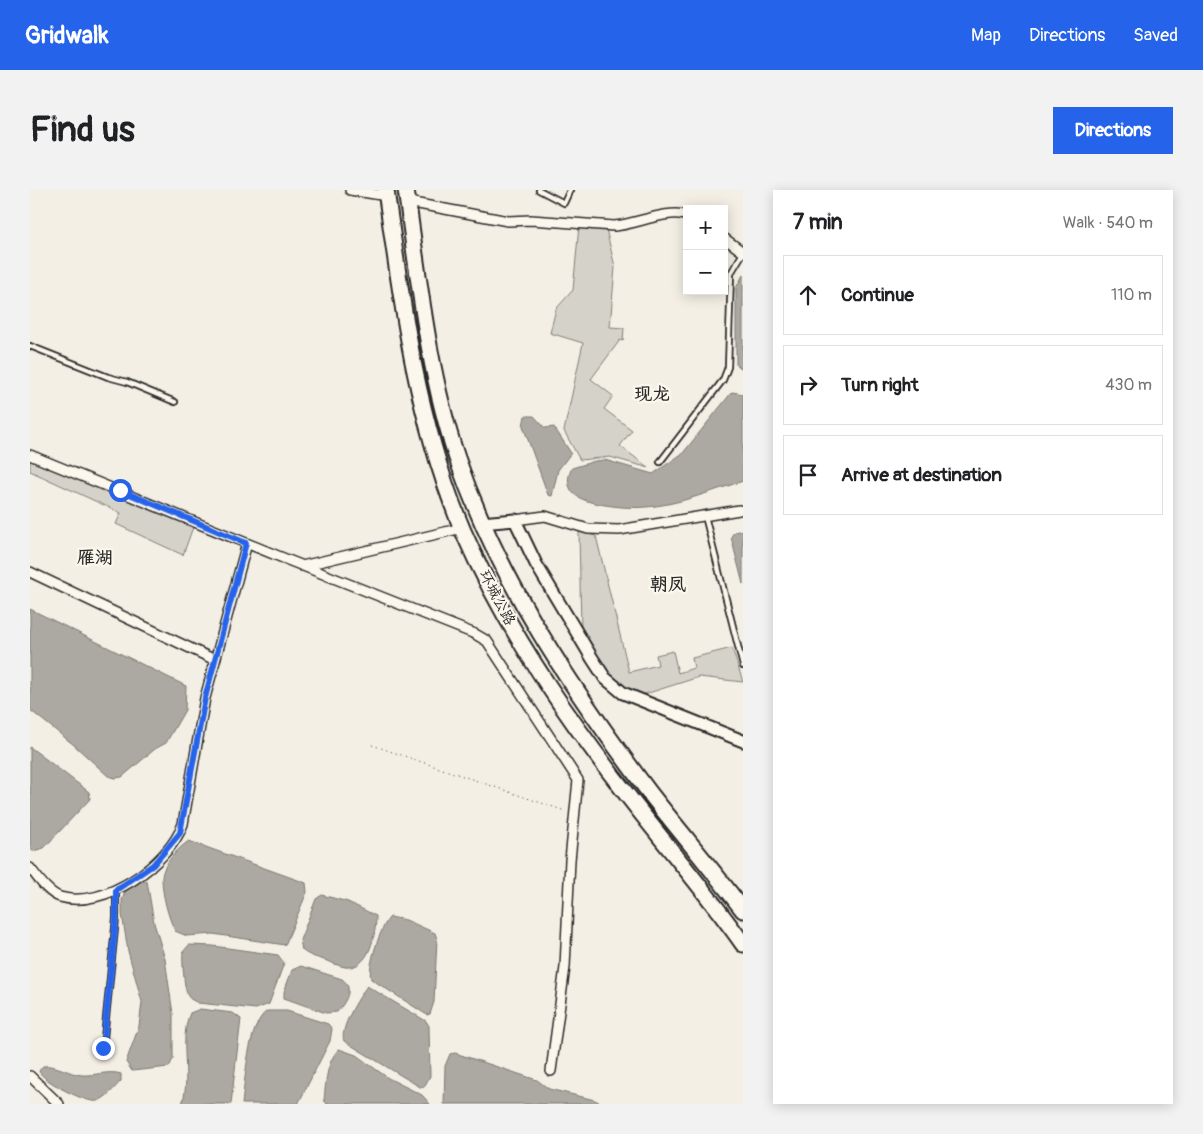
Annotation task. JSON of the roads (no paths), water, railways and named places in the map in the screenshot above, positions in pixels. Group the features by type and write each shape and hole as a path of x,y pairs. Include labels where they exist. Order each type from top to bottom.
{"highway":[{"name":"环城公路","path":"386,193 416,382 438,462 462,528 494,595 553,691 633,803 703,890 743,944"},
{"name":"环城公路","path":"407,196 436,377 456,456 482,522 512,586 570,680 649,791 743,910"}],"street":[{"path":"350,190 386,193"},
{"path":"407,196 508,221 531,220 614,226 628,225 674,213 683,215"},
{"path":"728,241 743,252"},
{"path":"30,454 484,639 578,780 565,967 551,1071"},
{"path":"482,522 545,516 588,529 619,530 739,510"},
{"path":"515,520 536,564 608,681 623,693 743,741"},
{"path":"302,566 462,528"},
{"path":"30,868 52,893 60,897 98,896 116,890 153,865 180,833 205,698 246,543"},
{"path":"30,572 215,660"},
{"path":"30,1076 59,1104"}],"lane":[{"path":"539,190 564,203 570,190"},
{"path":"660,462 723,380 728,366 731,273 743,252"},
{"path":"30,346 175,402"},
{"path":"705,516 743,666"},
{"path":"103,1048 116,918 116,890"}],"district":[{"name":"现龙","path":"652,394"},
{"name":"雁湖","path":"95,557"},
{"name":"朝凤","path":"668,584"}]}
